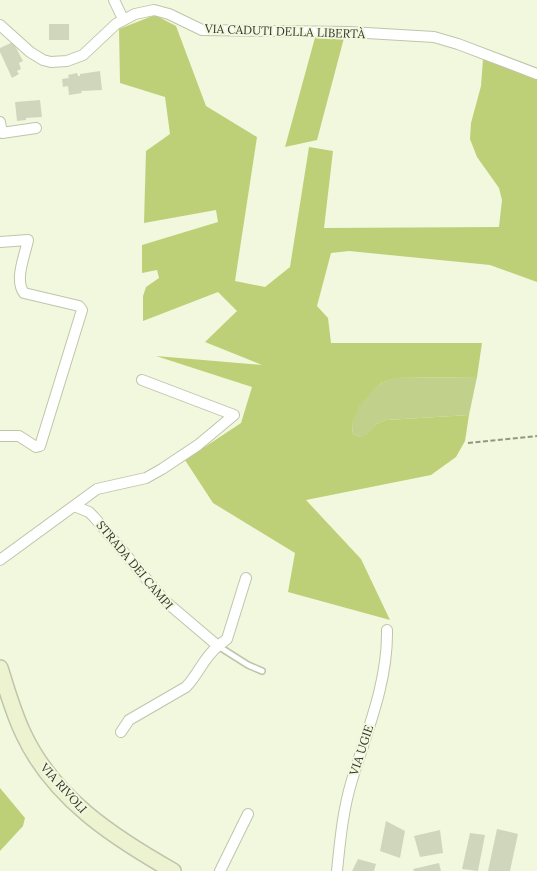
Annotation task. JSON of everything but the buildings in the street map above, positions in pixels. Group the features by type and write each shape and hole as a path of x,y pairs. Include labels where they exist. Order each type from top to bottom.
{"street":[{"path":"114,0 123,19"},
{"name":"VIA CADUTI DELLA LIBERTÀ","path":"0,24 36,56 43,60 58,62 75,59 83,55 123,19 154,10 168,14 202,30 350,32 434,37 458,44 537,74"},
{"path":"0,122 2,133 36,128"},
{"path":"0,242 28,240 20,278 20,288 24,293 78,306 82,310 40,446 36,447 19,436 0,436"},
{"path":"0,560 97,489 146,478 162,470 234,415 142,380"},
{"name":"STRADA DEI CAMPI","path":"74,506 89,512 165,601 218,646"},
{"path":"121,732 129,720 186,687 212,651 227,639 246,578"},
{"name":"VIA UGIE","path":"337,871 351,781 368,734 382,681 388,650 388,630"},
{"name":"VIA RIVOLI","path":"0,668 5,703 34,754 67,796 105,829 173,871"},
{"path":"220,871 248,814"}],"lane":[{"path":"218,646 248,665 262,671"}],"path":[{"path":"468,443 537,436"}],"green space":[{"path":"155,15 176,26 206,106 257,137 235,281 265,287 290,267 309,147 333,151 324,228 499,227 502,200 499,188 477,157 470,139 471,123 481,86 483,59 537,79 537,282 490,265 349,251 331,253 317,306 328,318 331,343 482,343 477,377 395,378 381,383 359,406 352,425 353,434 360,437 367,435 376,424 386,420 469,415 465,441 456,457 431,475 306,500 361,559 390,620 288,592 295,553 213,503 185,460 241,423 252,387 156,356 262,365 205,342 237,311 218,292 143,321 143,296 146,287 159,278 157,270 142,273 142,245 218,222 216,210 144,223 146,151 170,134 165,97 120,83 119,29"},
{"path":"316,34 344,38 317,140 285,147"},
{"path":"477,377 469,415 386,420 376,424 367,436 360,437 353,434 352,425 358,406 381,383 394,378"},
{"path":"0,788 25,818 23,826 0,851"}]}
